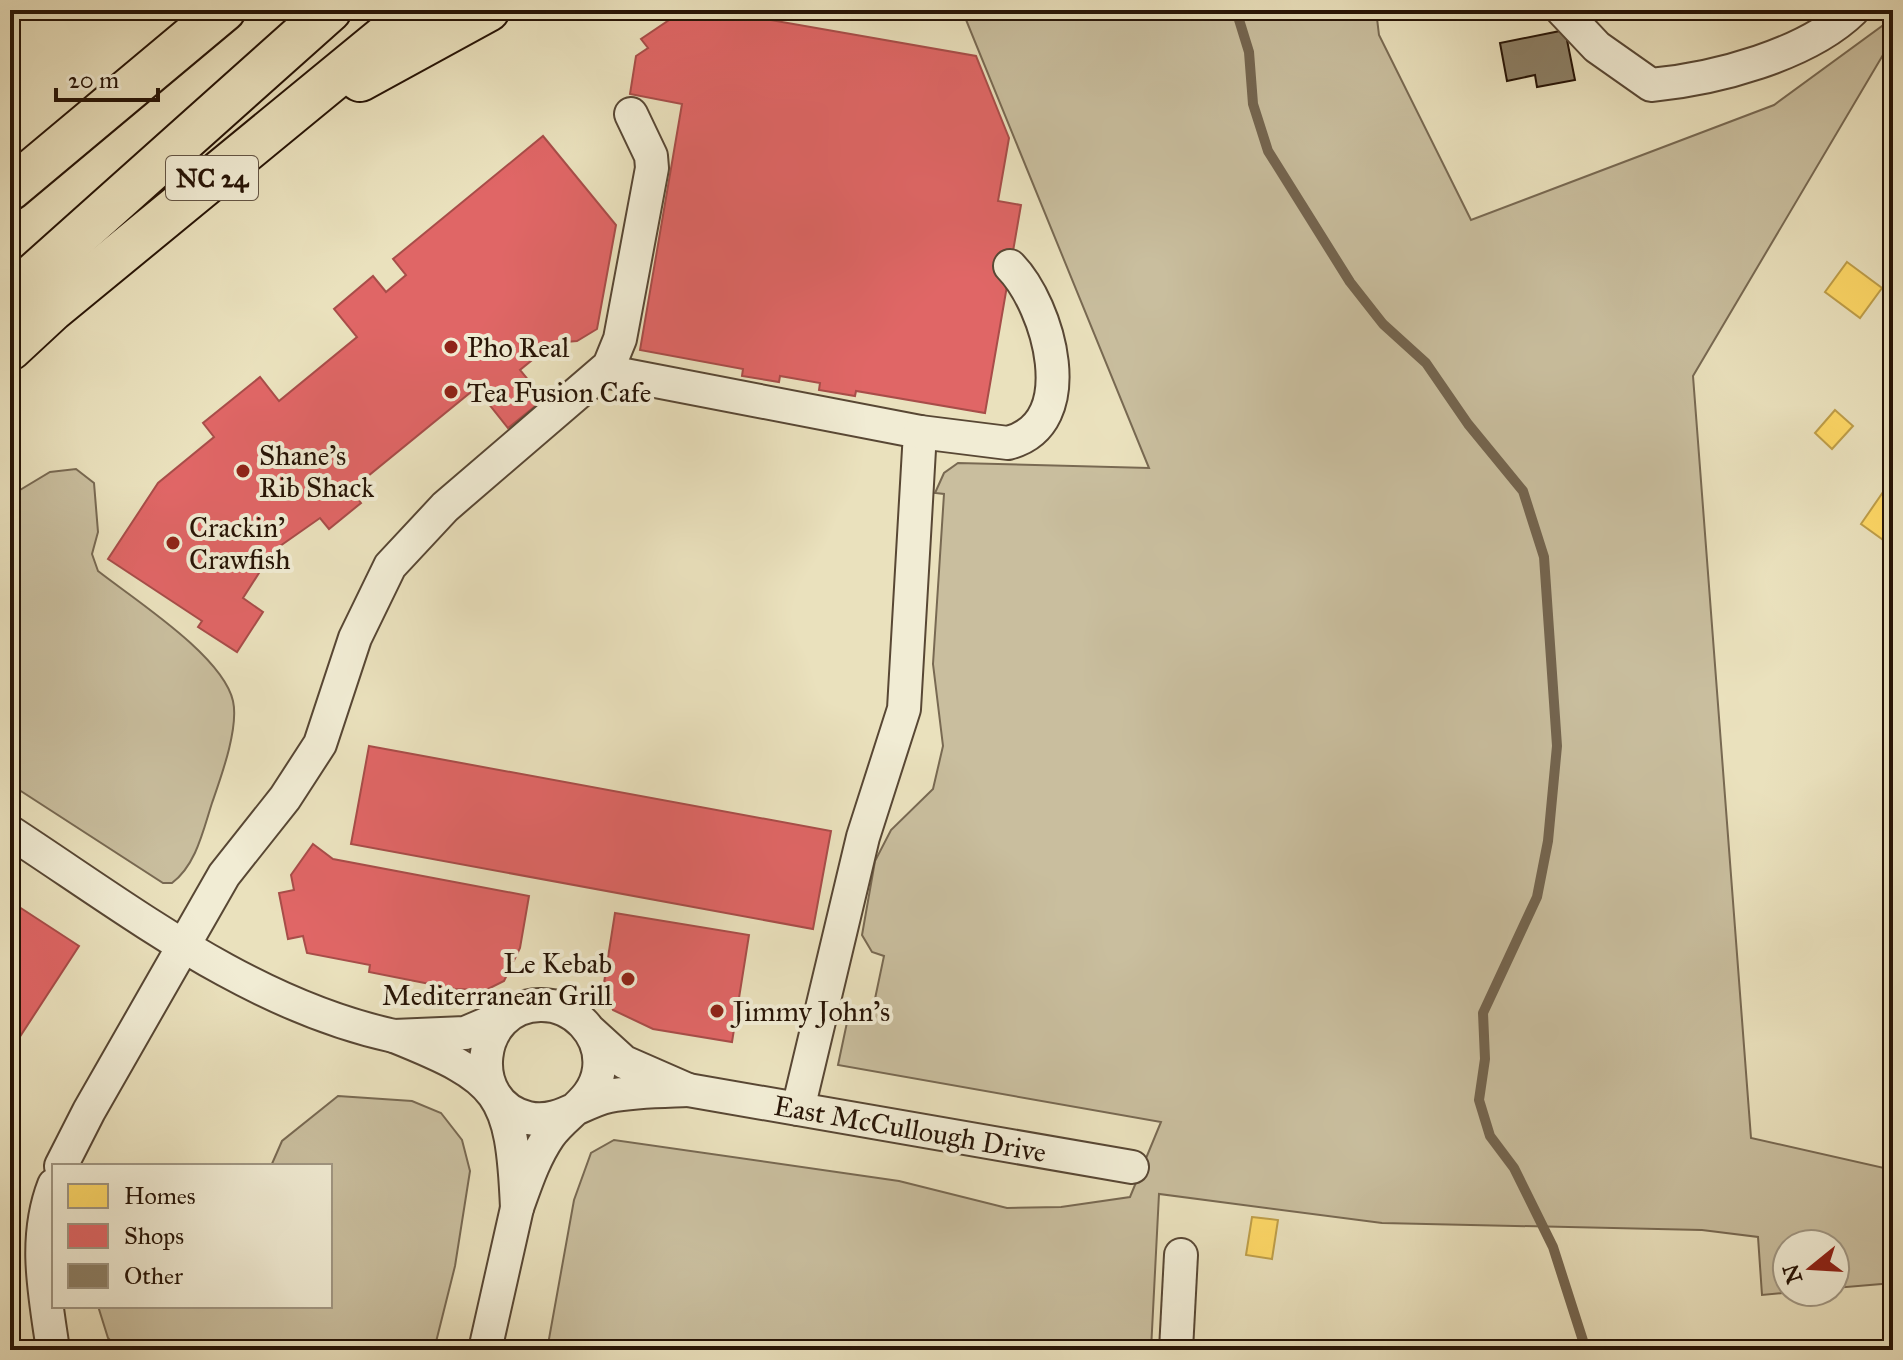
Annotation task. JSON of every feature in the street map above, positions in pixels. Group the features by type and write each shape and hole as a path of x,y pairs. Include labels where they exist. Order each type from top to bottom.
{"main road":[{"path":"10,189 224,10"},
{"path":"10,296 330,10"},
{"name":"NC 24","path":"10,349 52,310 417,10"},
{"path":"297,109 390,64 488,10"},
{"path":"10,220 71,139"}],"street":[{"path":"1562,10 1597,47 1651,85 1763,60 1817,37 1853,10"},
{"path":"62,1164 183,943 224,875 285,798 320,744 355,638 390,566 445,507 604,371 620,339 652,168 651,156 631,114"},
{"path":"604,371 920,432 1008,443 1020,440 1041,425 1051,400 1052,378 1044,325 1023,279 1010,266"},
{"path":"798,1109 863,837 904,709 920,432"},
{"name":"East McCullough Drive","path":"10,832 270,995 322,1017 394,1036 457,1062 517,1114 534,1119 552,1119 609,1096 688,1090"},
{"name":"East McCullough Drive","path":"394,1036 465,1033 530,1006 550,1005 568,1011 624,1062 688,1090 1132,1167"},
{"path":"512,1013 491,1035 485,1053 485,1071 513,1147 517,1208"},
{"path":"485,1350 517,1208 543,1145 594,1088 599,1069 598,1049 590,1031"},
{"path":"52,1193 41,1240 42,1278 53,1350"},
{"path":"1176,1350 1181,1255"}],"shaded area":[{"path":"962,10 1376,10 1379,35 1471,220 1774,105 1893,18 1893,38 1693,376 1751,1138 1893,1170 1893,1283 1851,1287 1851,1228 1771,1228 1771,1294 1762,1295 1758,1237 1702,1230 1382,1223 1159,1194 1151,1350 547,1350 574,1200 591,1153 614,1140 899,1181 1007,1208 1061,1207 1130,1197 1161,1122 838,1065 849,1013 853,1009 872,1013 884,956 872,952 862,935 875,861 891,830 933,789 943,746 933,664 944,494 935,493 944,473 958,463 1149,468"},
{"path":"76,469 94,483 98,532 92,554 98,571 196,648 226,684 233,701 234,725 228,752 202,836 187,867 172,883 163,883 10,784 10,496 50,472"},
{"path":"338,1096 412,1101 441,1113 462,1140 470,1171 455,1266 434,1350 119,1350 108,1338 99,1308 332,1308 332,1164 272,1164 282,1141"}],"building: Homes":[{"path":"1847,262 1882,288 1860,318 1825,292"},
{"path":"1835,410 1853,426 1832,449 1815,433"},
{"path":"1893,479 1893,547 1861,524"},
{"path":"1252,1217 1278,1220 1272,1259 1246,1255"}],"building: Shops":[{"path":"684,10 693,10 697,15 714,10 976,56 1009,138 998,201 1021,205 985,413 856,391 855,396 819,390 820,383 780,376 779,382 742,376 743,369 640,350 682,104 630,94 636,56 648,48 641,39"},
{"path":"543,136 616,225 597,329 577,341 553,343 520,370 544,399 508,428 476,388 351,490 361,503 329,529 320,518 273,551 243,598 263,612 237,652 198,627 202,621 108,559 158,483 214,437 203,423 260,377 279,401 357,337 334,309 373,276 386,292 406,275 393,259"},
{"path":"369,746 831,831 813,929 351,844"},
{"path":"313,844 333,859 529,896 520,948 504,981 486,990 455,989 369,972 370,965 307,953 303,936 288,939 279,893 294,890 291,875"},
{"path":"10,901 79,946 10,1052"},
{"path":"615,913 749,935 732,1042 653,1029 613,1010 604,983"}],"building: Other":[{"path":"1565,30 1575,80 1537,87 1535,75 1507,81 1500,43"}],"waterway":[{"path":"1236,10 1249,52 1253,104 1268,151 1350,282 1383,324 1426,363 1468,424 1523,491 1544,557 1557,746 1548,841 1537,897 1483,1013 1485,1059 1479,1100 1490,1136 1514,1168 1553,1247 1586,1350"}],"place":[{"name":"Pho Real","path":"451,347"},
{"name":"Tea Fusion Cafe","path":"451,392"},
{"name":"Shane's Rib Shack","path":"243,471"},
{"name":"Crackin' Crawfish","path":"173,543"},
{"name":"Le Kebab Mediterranean Grill","path":"628,979"},
{"name":"Jimmy John's","path":"717,1011"}]}
